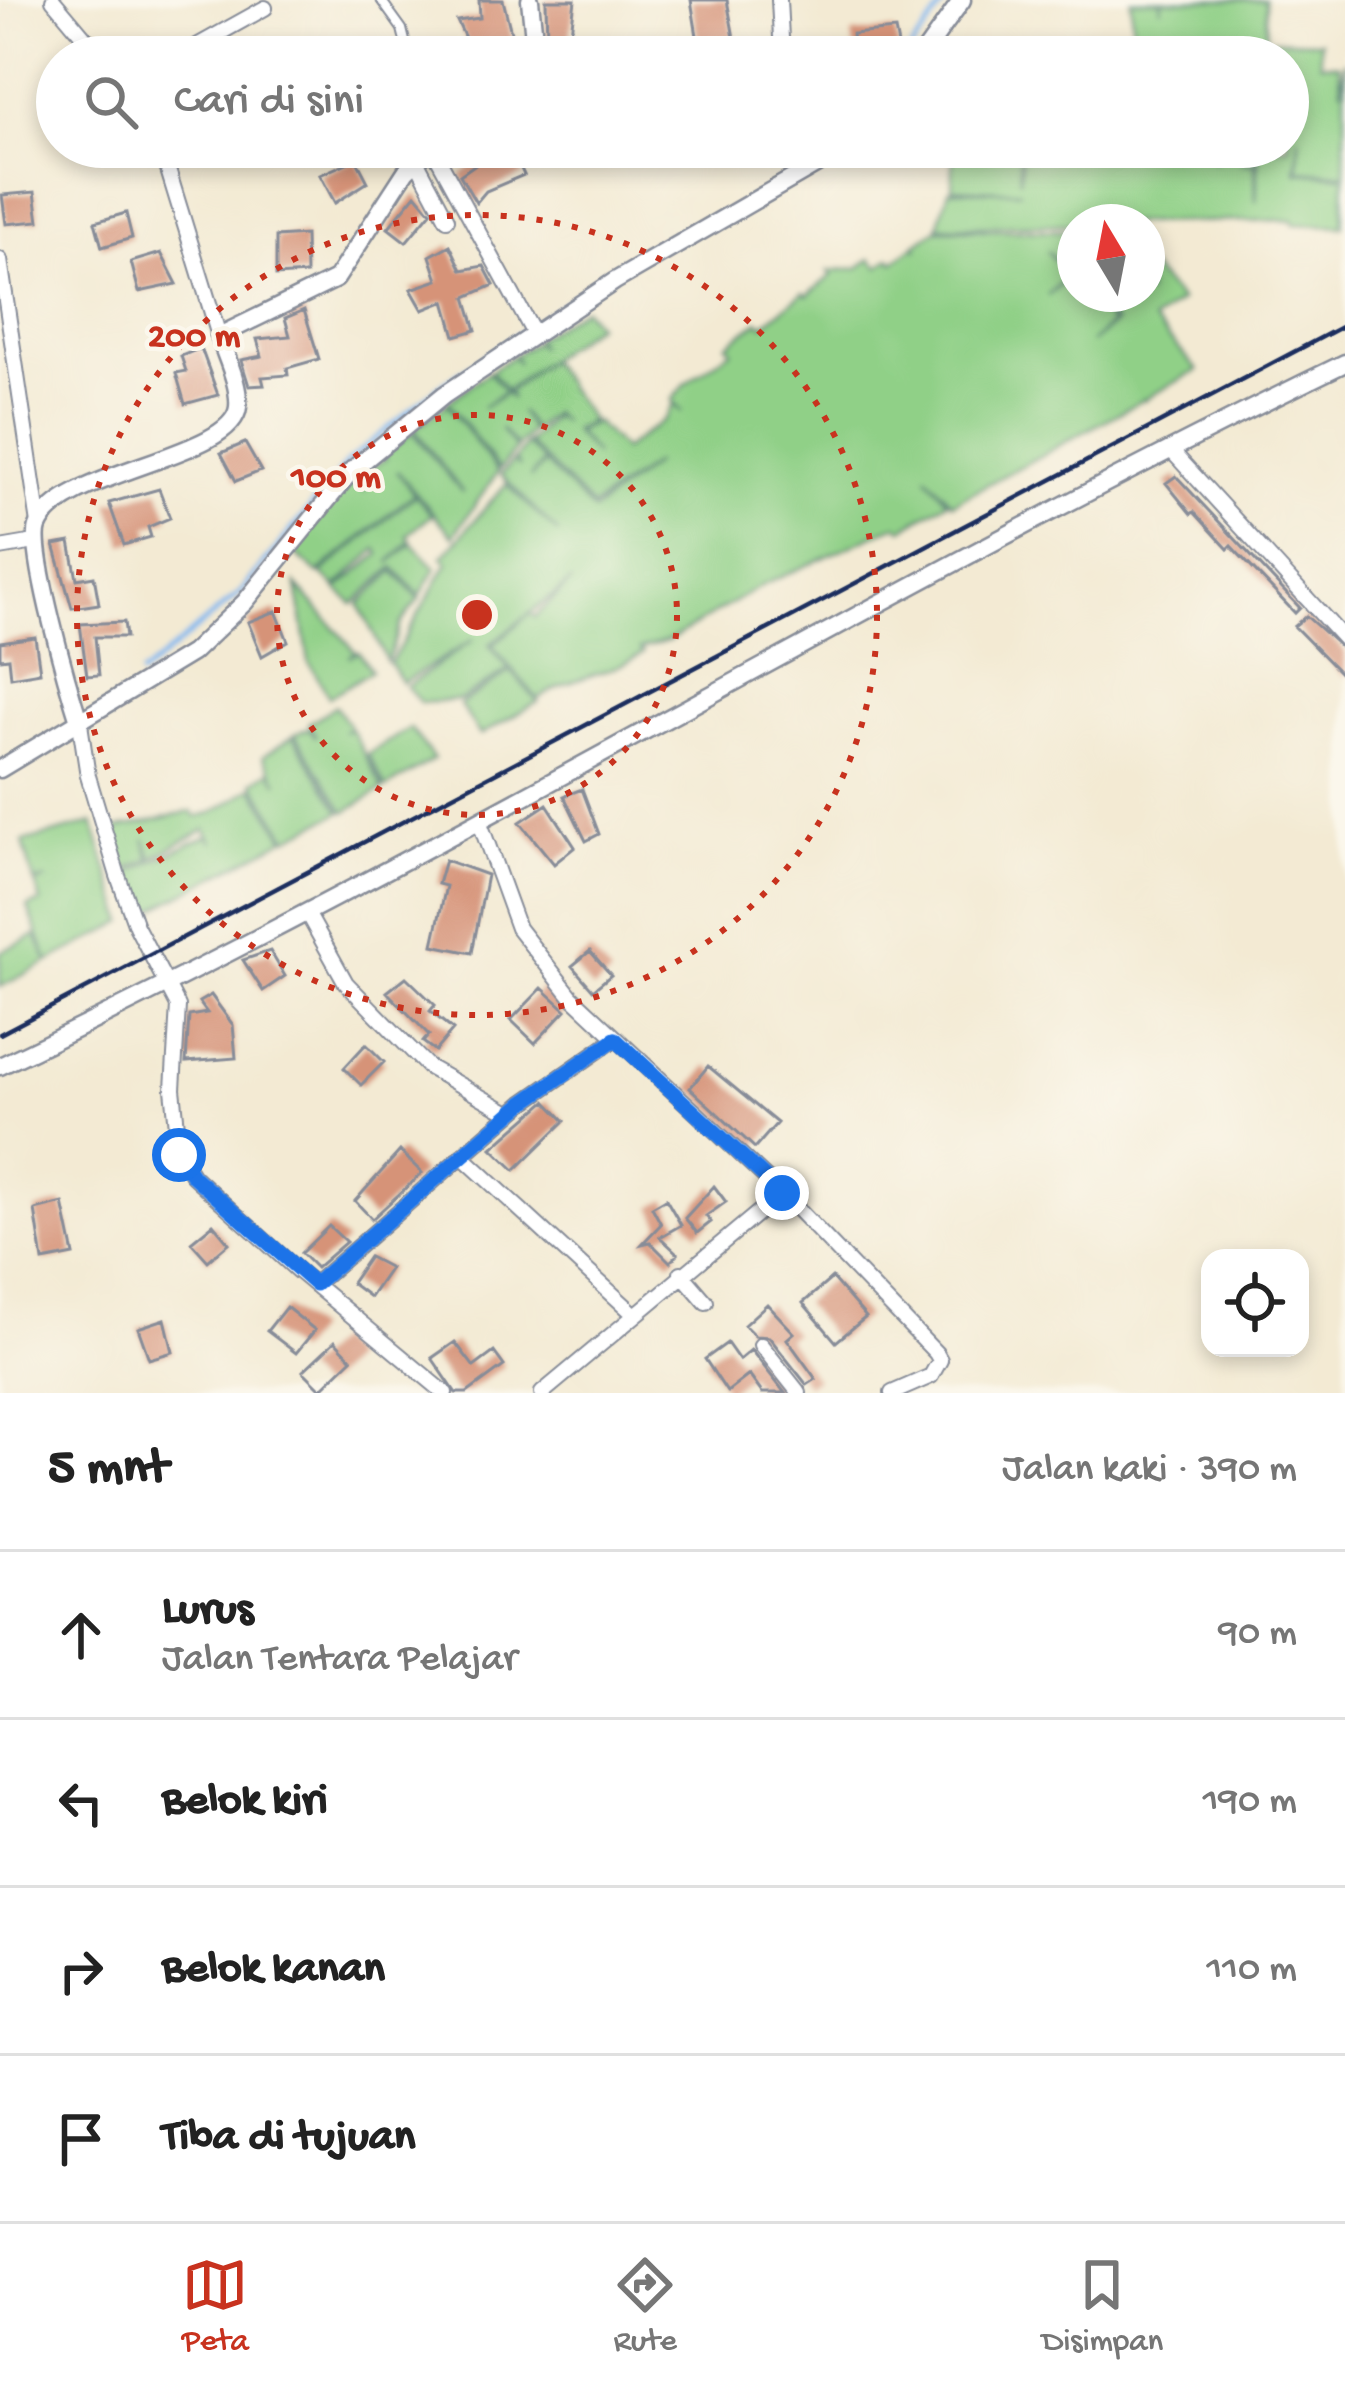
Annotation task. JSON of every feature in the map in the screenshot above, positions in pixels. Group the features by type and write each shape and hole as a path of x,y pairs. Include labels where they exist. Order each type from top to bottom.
{"street":[{"path":"52,0 83,36"},
{"path":"530,0 534,36"},
{"path":"779,0 780,36"},
{"path":"936,36 962,0"},
{"path":"215,36 265,8"},
{"path":"0,548 37,533 59,500 179,452 220,431 236,416 238,404 167,168"},
{"path":"219,336 336,279 411,168"},
{"path":"420,168 447,219"},
{"path":"443,168 531,329"},
{"path":"0,769 192,653 245,602 351,471 531,329 811,168"},
{"path":"1,270 37,533 88,776 136,926 171,986 180,1030 173,1089 179,1155 193,1176 445,1393"},
{"path":"0,1066 171,986 1170,449 1345,363"},
{"path":"1170,449 1345,640"},
{"path":"480,823 518,928 571,997 782,1193 936,1353 940,1360 932,1376 892,1393"},
{"path":"307,913 346,983 428,1067 511,1114"},
{"path":"315,1284 511,1114 615,1039"},
{"path":"464,1158 634,1314"},
{"path":"542,1393 782,1193"},
{"path":"681,1273 706,1302"},
{"path":"760,1345 799,1393"}],"lane":[{"path":"381,0 404,36"}],"green space":[{"path":"1131,0 1160,0 1161,9 1162,0 1265,0 1267,36 1133,36"},
{"path":"1309,41 1320,41 1320,63 1339,64 1341,90 1345,60 1345,174 1298,170 1309,168"},
{"path":"953,168 1020,168 1020,181 1021,168 1255,168 1256,202 1258,168 1345,176 1343,226 1294,224 1293,220 1165,223 1165,204 1057,204 1057,225 938,227 949,190 1021,191 952,188"},
{"path":"937,229 1057,231 1057,261 1047,251 1057,263 1057,286 1047,295 1057,288 1057,312 1101,312 1111,323 1091,343 1115,323 1105,312 1165,312 1165,285 1180,301 1153,321 1198,370 953,503 926,475 948,501 902,529 898,525 885,530 761,586 670,640 640,649 643,653 631,660 538,699 492,646 526,616 489,645 509,669 461,700 421,703 406,687 474,639 402,683 390,664 448,563 443,557 506,484 559,534 501,475 513,461 520,467 515,460 526,444 544,461 530,478 545,463 593,511 655,463 592,507 528,443 554,416 563,422 553,413 533,430 520,411 531,431 517,447 500,428 516,449 499,470 448,402 488,372 505,391 482,408 506,393 512,399 508,392 548,360 591,421 574,433 595,455 576,432 595,422 623,450 665,419 673,404 682,412 672,400 686,383 732,350 727,344 759,321 763,325 803,293 807,296 832,275 829,271 858,268 871,259 879,267 890,258 894,262 914,246 918,250 915,245","holes":["572,581 535,617 530,613"]},
{"path":"583,308 596,324 506,390 490,371 513,356 518,363 514,355 535,342 540,348 535,339"},
{"path":"447,404 498,472 453,536 397,471 414,494 318,573 292,551 353,479 366,492 355,478 386,459 384,455 412,432 463,493 414,429"},
{"path":"415,495 432,515 407,535 411,540 389,563 412,543 436,568 420,596 394,567 353,604 337,589 380,554 377,549 336,587 321,573"},
{"path":"394,571 419,599 401,623 387,662 359,604"},
{"path":"297,585 356,652 349,657 359,652 371,671 329,697 309,662"},
{"path":"511,671 538,702 480,735 460,705"},
{"path":"335,706 350,727 343,732 351,729 383,789 345,812 295,734 309,728 316,737 309,723"},
{"path":"410,728 434,759 386,788 368,754"},
{"path":"293,736 341,812 288,838 253,782 270,771 279,783 263,756"},
{"path":"253,787 285,839 141,916 126,874 207,836 213,842 205,829 152,858 145,839 150,859 124,871 112,830 192,811 196,817 212,813"},
{"path":"93,823 125,922 0,987 0,952 36,936 48,961 28,907 41,902 35,883 47,879 34,882 23,842"}],"building":[{"path":"479,0 503,0 512,36 464,36 457,21 480,18"},
{"path":"546,0 575,0 571,36 547,36"},
{"path":"691,0 727,0 734,36 697,36"},
{"path":"895,30 896,36 852,36"},
{"path":"336,168 361,168 368,182 335,203 320,175"},
{"path":"470,168 521,168 524,175 486,191 476,203 460,175"},
{"path":"35,192 39,221 6,224 2,195"},
{"path":"416,194 431,212 406,242 388,228"},
{"path":"126,213 132,238 102,247 95,222"},
{"path":"305,235 306,274 276,276 276,237"},
{"path":"450,245 462,270 484,266 494,285 466,297 476,330 455,336 445,301 423,310 411,289 438,280 430,256"},
{"path":"161,253 177,284 139,292 131,262"},
{"path":"304,310 319,359 287,368 288,375 262,377 264,385 249,386 241,360 262,356 257,339 290,336 285,318"},
{"path":"201,348 218,395 185,404 176,373 186,371 181,356"},
{"path":"245,443 261,471 236,481 221,453"},
{"path":"1176,476 1300,608 1295,613 1231,546 1228,549 1191,514 1166,483"},
{"path":"159,489 170,518 148,527 151,537 124,545 109,503"},
{"path":"70,542 77,579 94,576 99,604 72,608 54,545"},
{"path":"276,611 288,641 262,656 248,622"},
{"path":"1306,616 1345,651 1345,678 1294,626"},
{"path":"124,622 126,637 95,637 99,675 87,676 80,624"},
{"path":"35,637 40,672 11,677 9,658 0,659 0,642"},
{"path":"582,789 599,834 586,841 564,796"},
{"path":"547,804 575,847 554,864 520,822"},
{"path":"445,860 487,875 472,953 433,945 446,886 438,884"},
{"path":"270,951 285,976 263,991 243,960"},
{"path":"590,951 611,975 593,990 572,966"},
{"path":"406,977 435,1005 430,1011 453,1030 435,1051 423,1042 429,1035 387,992"},
{"path":"542,988 566,1010 535,1043 511,1020"},
{"path":"211,995 233,1025 236,1058 186,1062 189,1016 207,1013 199,1002"},
{"path":"366,1044 384,1062 361,1085 344,1068"},
{"path":"708,1066 777,1123 755,1148 690,1088"},
{"path":"546,1101 565,1121 515,1170 492,1148"},
{"path":"400,1151 422,1173 372,1219 355,1201"},
{"path":"714,1186 726,1202 706,1216 711,1222 697,1233 685,1218"},
{"path":"666,1199 681,1225 660,1237 678,1254 670,1262 650,1242 642,1244 661,1224 652,1207"},
{"path":"63,1203 74,1255 43,1261 35,1210"},
{"path":"213,1224 229,1243 208,1261 191,1242"},
{"path":"329,1226 346,1242 316,1268 301,1253"},
{"path":"369,1257 390,1268 370,1297 351,1283"},
{"path":"832,1278 866,1317 836,1342 803,1303"},
{"path":"767,1304 794,1333 787,1339 816,1379 807,1385 769,1337 755,1336 744,1325"},
{"path":"286,1307 315,1330 296,1353 267,1331"},
{"path":"165,1319 173,1352 149,1359 138,1328"},
{"path":"335,1341 352,1359 321,1389 303,1371"},
{"path":"455,1342 474,1367 494,1352 504,1366 467,1393 456,1393 432,1358"},
{"path":"727,1343 739,1360 751,1350 785,1393 762,1393 749,1375 727,1392 705,1359"}],"waterway":[{"path":"921,36 948,0"},
{"path":"141,675 241,592 348,461 440,386 616,269 690,228"}],"railway":[{"path":"0,1034 1345,325"}],"route":[{"path":"179,1155 193,1176 315,1284 440,1180 523,1103 615,1039 782,1193"}]}
